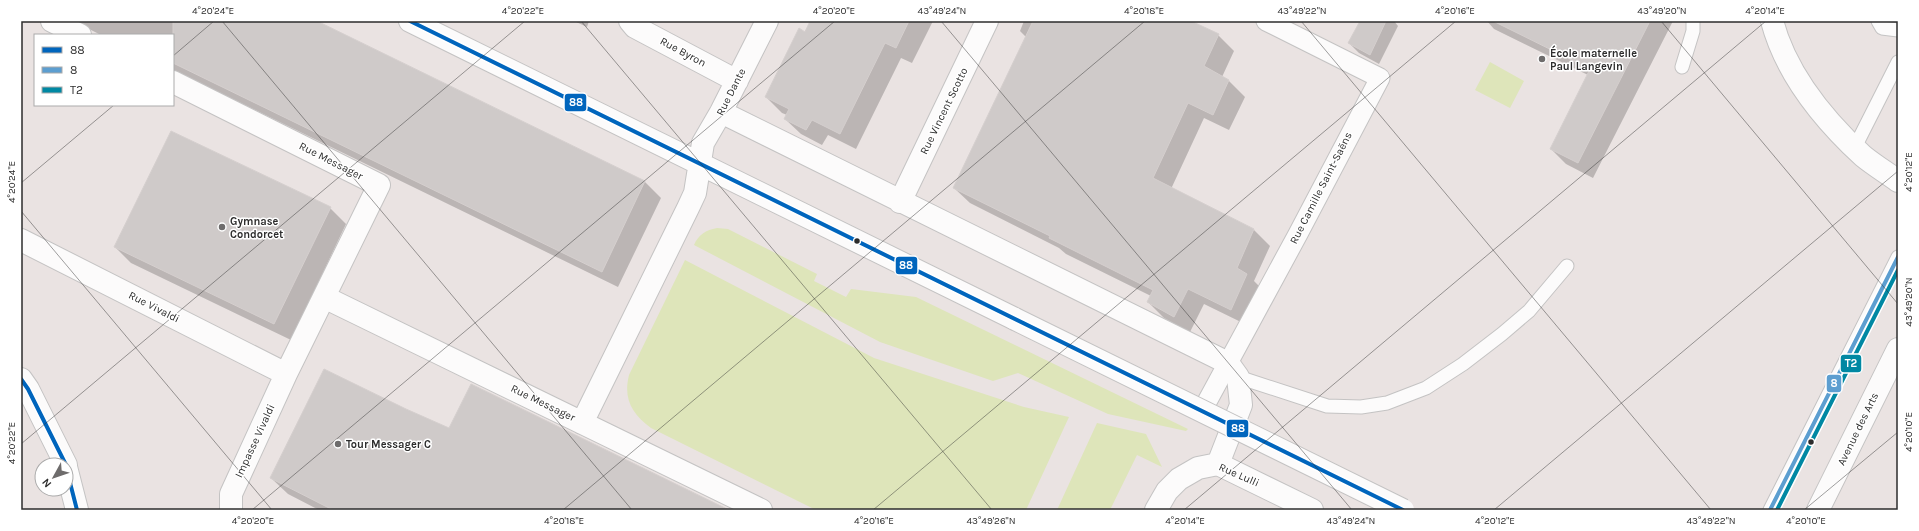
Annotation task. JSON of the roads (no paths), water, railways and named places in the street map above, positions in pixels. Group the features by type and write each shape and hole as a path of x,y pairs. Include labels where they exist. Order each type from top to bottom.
{"street":[{"path":"52,21 78,34"},
{"path":"410,21 1403,510"},
{"name":"Rue Byron","path":"630,21 635,27 737,81"},
{"name":"Rue Dante","path":"582,422 695,193 703,143 721,112 766,21"},
{"name":"Rue Vincent Scotto","path":"900,202 987,21"},
{"name":"Rue Camille Saint-Saëns","path":"1202,411 1233,370 1298,234 1380,78 1266,21"},
{"path":"1772,21 1775,32 1796,76 1823,114 1864,157 1898,181"},
{"name":"Rue Messager","path":"174,82 379,184 286,374"},
{"path":"721,112 1233,370 1241,405 1218,464"},
{"name":"Rue Vivaldi","path":"21,240 286,374"},
{"name":"Rue Messager","path":"324,297 761,510"},
{"name":"Avenue des Arts","path":"1818,510 1898,349"},
{"name":"Impasse Vivaldi","path":"231,510 231,494 286,374"},
{"path":"21,379 28,389 62,457"},
{"name":"Rue Lulli","path":"1156,510 1167,491 1179,479 1198,468 1218,464 1312,510"},
{"path":"74,497 77,510"}],"lane":[{"path":"1682,67 1693,31 1693,21"},
{"path":"1878,21 1882,28 1898,30"},
{"path":"1855,147 1898,62"},
{"path":"1770,510 1898,257"},
{"path":"1233,370 1327,406 1361,407 1387,403 1426,388 1463,364 1529,311 1567,266"}],"place":[{"name":"École maternelle Paul Langevin","path":"1542,59"},
{"name":"Gymnase Condorcet","path":"222,227"},
{"name":"Tour Messager C","path":"338,444"}]}
